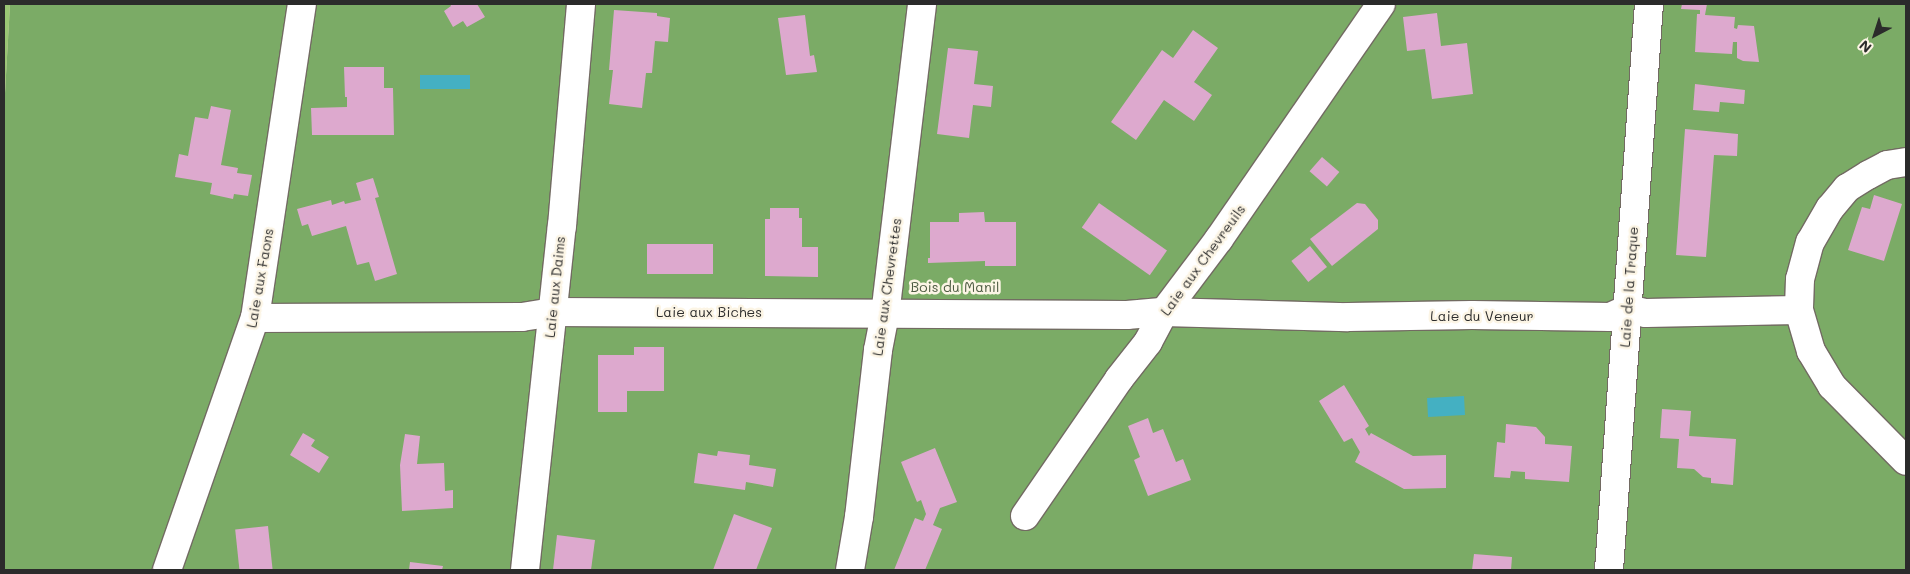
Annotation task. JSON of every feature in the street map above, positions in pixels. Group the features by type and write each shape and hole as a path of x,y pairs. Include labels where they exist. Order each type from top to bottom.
{"street":[{"name":"Laie aux Faons","path":"167,570 255,318 302,4"},
{"name":"Laie aux Daims","path":"525,570 553,312 581,4"},
{"name":"Laie aux Chevrettes","path":"850,570 859,517 878,350 885,315 922,4"},
{"name":"Laie aux Chevreuils","path":"1025,516 1118,379 1148,342 1164,312 1224,231 1381,4"},
{"name":"Laie de la Traque","path":"1609,570 1649,4"},
{"path":"1906,162 1887,165 1868,175 1847,188 1830,208 1810,242 1800,279 1799,310 1811,351 1832,386 1906,461"},
{"name":"Laie du Veneur","path":"1164,312 1348,317 1472,314 1610,316 1628,309 1646,313 1799,310"},
{"name":"Laie aux Biches","path":"255,318 522,317 553,312 885,315 1127,315 1164,312"}],"green space":[{"path":"4,4 10,4 4,111"},
{"name":"Bois du Manil","path":"10,4 1906,4 1906,570 4,570 4,111"}],"water":[{"path":"420,75 470,75 470,89 420,89"},
{"path":"1464,396 1465,415 1428,417 1427,398"}],"building":[{"path":"450,4 477,4 485,17 467,27 463,21 453,27 444,11 451,6"},
{"path":"1682,4 1707,4 1705,15 1735,17 1734,28 1737,29 1738,25 1754,26 1759,62 1743,61 1737,58 1737,42 1733,42 1732,54 1695,52 1697,14 1700,14 1700,10 1681,9"},
{"path":"614,10 657,13 657,16 670,18 668,42 655,41 652,73 646,73 642,108 609,104 613,70 609,70"},
{"path":"1437,13 1441,46 1467,43 1473,94 1432,99 1425,49 1407,51 1403,17"},
{"path":"805,15 810,56 814,55 817,72 786,75 778,18"},
{"path":"1193,30 1218,48 1194,82 1212,95 1194,121 1164,100 1136,140 1111,122 1162,50 1173,58"},
{"path":"948,48 978,51 974,84 993,86 991,107 973,105 969,138 937,134"},
{"path":"344,67 384,67 384,88 393,88 394,135 312,135 311,108 347,107"},
{"path":"1695,84 1745,90 1744,104 1720,102 1719,112 1693,110"},
{"path":"211,106 231,110 221,165 238,168 237,173 252,175 248,196 234,194 233,199 210,194 212,183 175,177 179,154 188,156 195,117 208,119"},
{"path":"1685,129 1738,134 1737,156 1714,155 1706,257 1676,255"},
{"path":"1322,157 1339,172 1327,186 1310,171"},
{"path":"373,178 379,197 375,198 397,274 375,281 369,262 357,265 346,226 312,236 308,224 302,226 297,209 331,200 332,205 344,201 345,204 361,200 356,183"},
{"path":"1874,195 1902,204 1884,261 1848,250 1862,207 1870,209"},
{"path":"1099,203 1167,251 1150,275 1082,228"},
{"path":"1357,203 1365,204 1378,220 1378,229 1332,266 1310,239"},
{"path":"770,208 799,208 799,218 802,218 802,247 818,247 818,277 765,276 765,219 770,219"},
{"path":"984,212 985,222 1016,222 1016,266 985,266 985,261 928,263 928,258 930,258 930,222 959,222 959,213"},
{"path":"647,244 713,244 713,274 647,274"},
{"path":"1310,246 1327,267 1308,282 1291,261"},
{"path":"634,347 664,347 664,391 627,391 627,412 598,412 598,355 634,355"},
{"path":"1344,385 1369,426 1365,429 1369,436 1371,433 1413,456 1446,455 1446,488 1404,489 1355,462 1360,452 1352,438 1344,442 1319,401"},
{"path":"1662,409 1691,411 1689,436 1736,439 1733,485 1711,483 1711,478 1703,477 1694,469 1677,468 1679,439 1660,438"},
{"path":"1148,418 1153,433 1163,429 1176,462 1183,459 1191,480 1148,496 1134,460 1140,457 1128,426"},
{"path":"1506,424 1536,427 1545,437 1545,444 1572,446 1569,482 1525,479 1525,472 1511,471 1510,478 1494,477 1497,442 1505,443"},
{"path":"303,433 315,440 311,446 329,457 319,473 290,455"},
{"path":"405,434 420,436 417,464 444,463 445,491 453,490 453,508 402,511 400,465"},
{"path":"935,448 957,502 940,508 933,525 942,529 925,570 894,570 915,518 923,521 926,514 921,500 917,502 901,462"},
{"path":"718,451 750,455 749,465 776,469 773,487 746,482 745,490 694,483 698,453 717,456"},
{"path":"734,514 772,528 756,570 713,570"},
{"path":"268,526 273,570 239,570 235,529"},
{"path":"557,535 595,540 591,570 553,570"},
{"path":"1474,554 1512,557 1511,570 1472,570"},
{"path":"410,562 443,566 442,570 409,570"}]}
